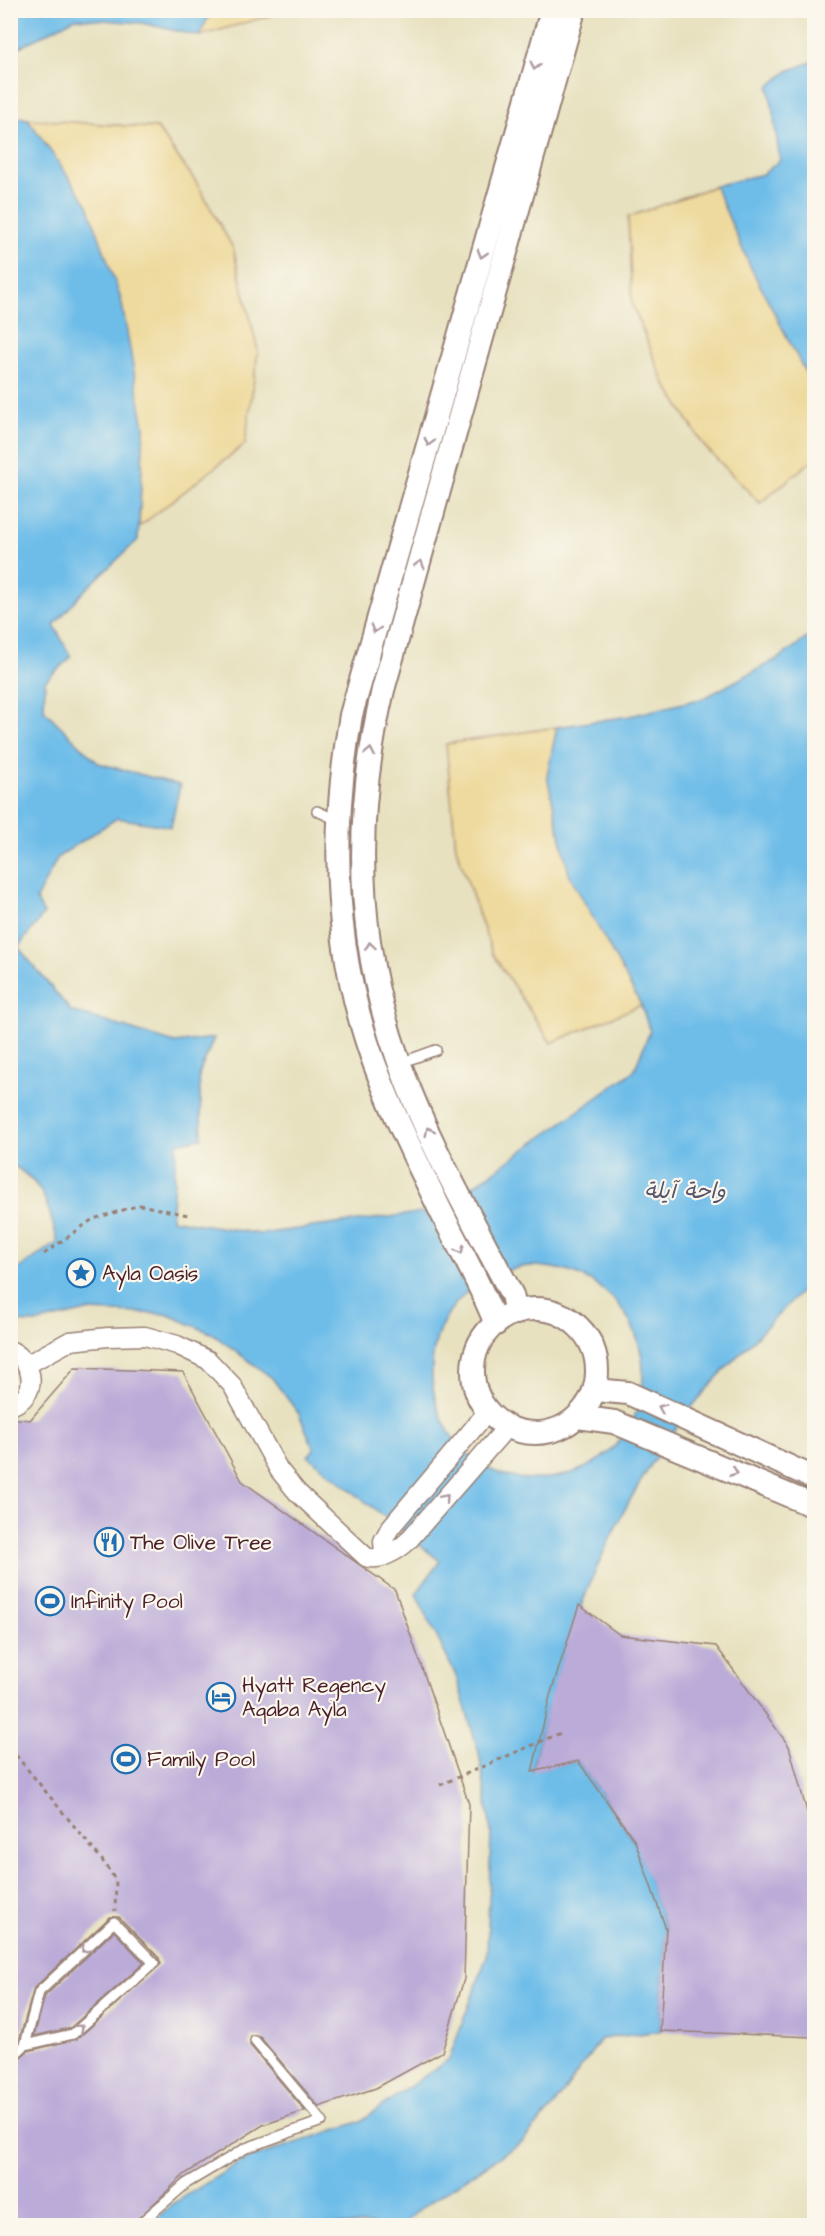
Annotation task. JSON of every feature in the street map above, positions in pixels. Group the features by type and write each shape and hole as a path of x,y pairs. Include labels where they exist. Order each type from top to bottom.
{"street":[{"path":"493,1317 434,1198 366,1041 348,970 327,815 351,715 552,10"},
{"path":"514,1304 493,1317 480,1343 474,1366 476,1390 483,1418 502,1432 544,1433 563,1428 578,1417 595,1390 596,1356 579,1327 565,1317 549,1311 532,1310 514,1304 454,1184 400,1064 377,991 367,925 363,825 367,771 386,680 574,10"},
{"path":"28,1364 70,1341 126,1336 145,1336 177,1345 208,1360 232,1385 279,1470 297,1492 366,1557 372,1559 395,1552 407,1542 502,1432"},
{"path":"10,1350 20,1355 28,1364 32,1375 31,1386 26,1396 10,1406"},
{"path":"595,1390 628,1393 814,1478"},
{"path":"578,1417 614,1422 814,1506"},
{"path":"384,1554 382,1541 390,1528 483,1418"},
{"path":"685,1452 700,1425"}],"lane":[{"path":"378,1071 436,1050"},
{"path":"10,2059 25,2045 73,2034 154,1963 114,1922 39,1992 25,2045"},
{"path":"137,2226 187,2183 246,2148 322,2121 255,2041"}],"path":[{"path":"44,1254 93,1219 140,1205 188,1215"},
{"path":"440,1785 563,1732"},
{"path":"10,1748 102,1860 116,1881 114,1922"}],"sand":[{"path":"211,11 286,11 199,36"},
{"path":"28,119 157,128 196,182 233,248 258,351 245,444 139,527 144,427 88,205"},
{"path":"715,186 750,266 814,389 814,459 760,503 704,446 664,382 632,304 628,217"},
{"path":"557,727 547,776 569,874 641,1005 551,1043 492,953 456,848 446,744"}],"water":[{"path":"11,10 211,11 199,36 142,23 75,18 11,52"},
{"path":"814,61 814,389 750,266 715,186 763,174 780,160 769,86 788,71"},
{"name":"واحة آيلة","path":"10,116 28,119 88,205 121,299 144,427 138,540 83,592 54,625 71,657 45,681 44,710 98,763 180,785 171,827 117,818 58,857 36,899 44,914 18,947 71,1011 175,1043 214,1038 199,1074 202,1138 177,1143 171,1219 260,1234 427,1212 479,1182 634,1071 650,1031 641,1005 569,874 547,776 557,727 630,716 704,698 779,658 814,633 814,1278 703,1394 670,1436 622,1515 584,1597 555,1683 532,1771 578,1761 638,1846 666,1929 660,2031 601,2039 553,2107 522,2142 421,2208 402,2225 149,2225 174,2203 242,2161 359,2122 449,2059 487,1956 491,1832 479,1753 456,1676 416,1594 440,1561 308,1456 314,1449 299,1414 272,1378 211,1333 166,1314 87,1311 35,1323 11,1322 11,1274 58,1242 44,1196 32,1180 10,1163","holes":["527,1266 575,1274 610,1296 633,1327 643,1364 639,1402 623,1437 593,1464 549,1478 504,1475 469,1455 445,1425 433,1387 434,1348 449,1312 480,1283"]}],"building":[{"name":"Hyatt Regency Aqaba Ayla","path":"75,1368 183,1372 242,1481 395,1590 469,1804 464,1979 442,2052 376,2088 319,2107 260,2037 251,2036 250,2045 305,2111 263,2125 185,2174 130,2226 10,2226 10,2066 28,2051 77,2039 161,1964 159,1958 119,1917 110,1917 34,1988 19,2041 10,2049 10,1418 30,1420"},
{"path":"579,1605 620,1635 716,1646 789,1746 814,1838 814,2037 660,2031 666,1929 635,1841 578,1761 532,1772 550,1696"},
{"path":"114,1931 144,1963 70,2028 34,2036 45,1996"}],"place":[{"name":"Ayla Oasis","path":"81,1273"},
{"name":"The Olive Tree","path":"109,1542"},
{"name":"Infinity Pool","path":"50,1601"},
{"name":"Hyatt Regency Aqaba Ayla","path":"221,1697"},
{"name":"Family Pool","path":"126,1759"}]}
